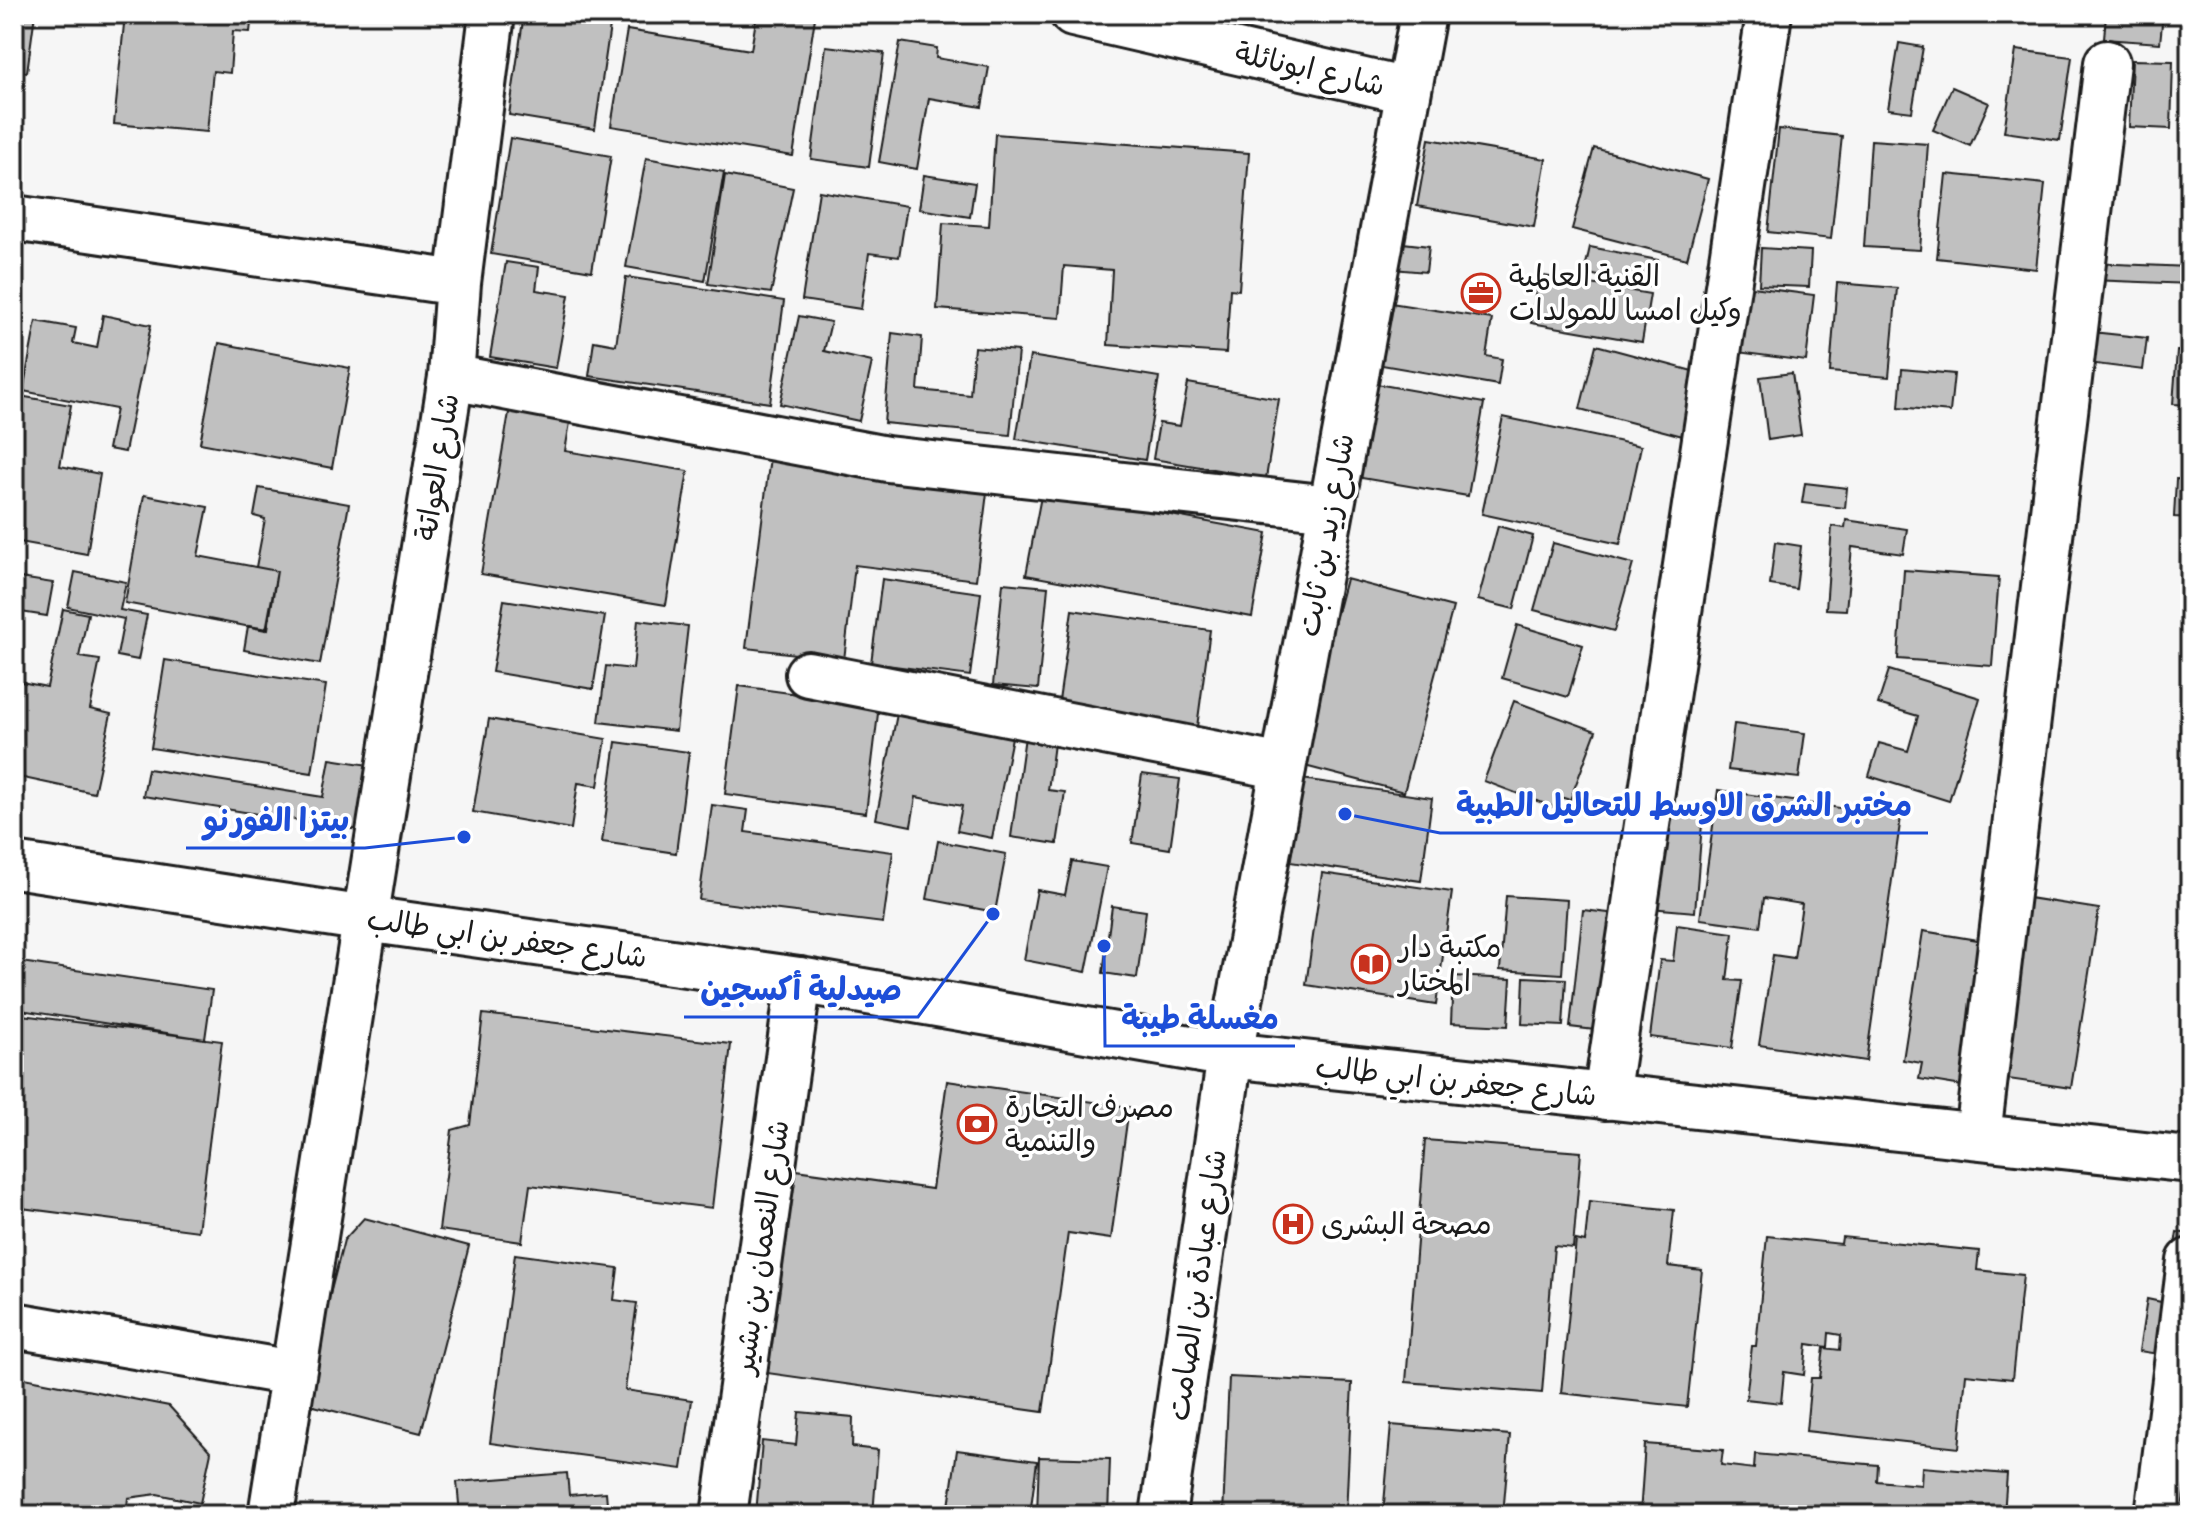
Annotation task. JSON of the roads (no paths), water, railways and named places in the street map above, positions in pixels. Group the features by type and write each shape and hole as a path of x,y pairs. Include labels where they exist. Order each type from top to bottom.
{"street":[{"name":"شارع العواتة","path":"271,1515 451,377 458,283 492,14"},
{"name":"شارع ابونائلة","path":"1073,14 1407,91"},
{"name":"شارع زيد بن ثابت","path":"1230,1055 1423,14"},
{"path":"1606,1097 1769,14"},
{"path":"1978,1135 2107,63"},
{"path":"14,218 458,283"},
{"path":"451,377 887,459 1331,508"},
{"path":"808,674 1283,767"},
{"name":"شارع جعفر بن ابي طالب","path":"14,865 366,919 799,980 1230,1055 2190,1160"},
{"name":"شارع النعمان بن بشير","path":"724,1515 799,980"},
{"name":"شارع عبادة بن الصامت","path":"1163,1515 1230,1055"},
{"path":"2158,1515 2190,1261"},
{"path":"14,1325 292,1373"}],"place":[{"name":"القنية العالمية وكيل امسا للمولدات","path":"1481,293"},
{"name":"مختبر الشرق الاوسط للتحاليل الطبية","path":"1345,814"},
{"name":"بيتزا الفورنو","path":"464,837"},
{"name":"صيدلية أكسجين","path":"993,914"},
{"name":"مغسلة طيبة","path":"1104,946"},
{"name":"مكتبة دار المختار","path":"1371,964"},
{"name":"مصرف التجارة والتنمية","path":"977,1124"},
{"name":"مصحة البشرى","path":"1293,1224"}]}
